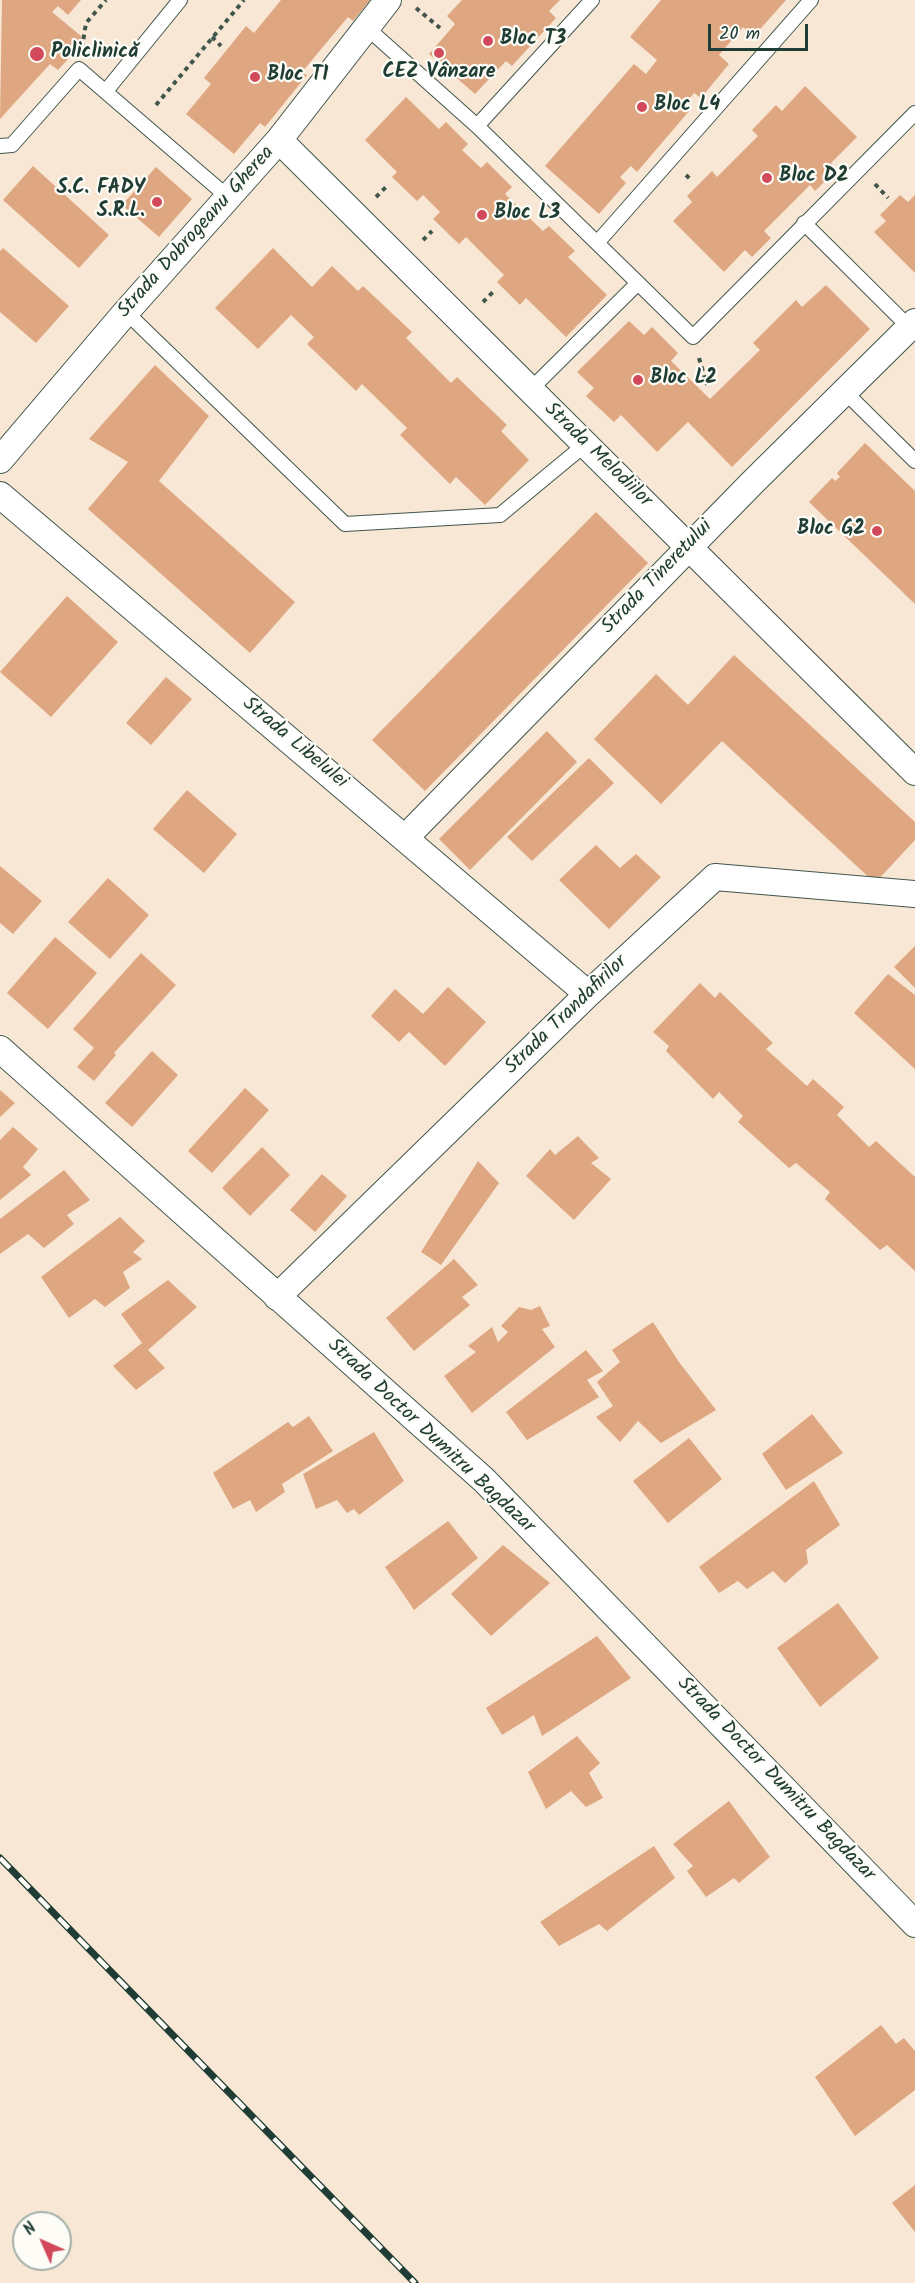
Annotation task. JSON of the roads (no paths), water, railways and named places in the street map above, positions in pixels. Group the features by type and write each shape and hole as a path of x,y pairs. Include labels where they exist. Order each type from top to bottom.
{"street":[{"name":"Strada Dobrogeanu Gherea","path":"0,460 126,312 279,140 388,0"},
{"name":"Strada Melodiilor","path":"279,140 530,390 587,443 915,772"},
{"name":"Strada Tineretului","path":"405,838 689,547 912,325"},
{"name":"Strada Libelulei","path":"0,495 588,994"},
{"name":"Strada Trandafirilor","path":"277,1297 588,994 716,877 915,894"},
{"name":"Strada Doctor Dumitru Bagdazar","path":"0,1049 483,1480 915,1924"}],"lane":[{"path":"106,91 180,0"},
{"path":"477,126 592,0"},
{"path":"597,243 811,0"},
{"path":"366,27 477,126 693,337 915,113"},
{"path":"0,146 12,145 79,69 229,198"},
{"path":"804,224 912,325"},
{"path":"530,390 638,283"},
{"path":"126,312 345,524 500,515 587,443"},
{"path":"845,392 915,461"}],"railway":[{"path":"0,1858 415,2283"}],"place":[{"name":"Bloc T3","path":"488,41"},
{"name":"CEZ Vânzare","path":"439,53"},
{"name":"Policlinică","path":"37,54"},
{"name":"Bloc T1","path":"255,77"},
{"name":"Bloc L4","path":"642,107"},
{"name":"Bloc D2","path":"767,178"},
{"name":"S.C. FADY S.R.L.","path":"157,202"},
{"name":"Bloc L3","path":"482,215"},
{"name":"Bloc L2","path":"638,380"},
{"name":"Bloc G2","path":"877,531"}]}
